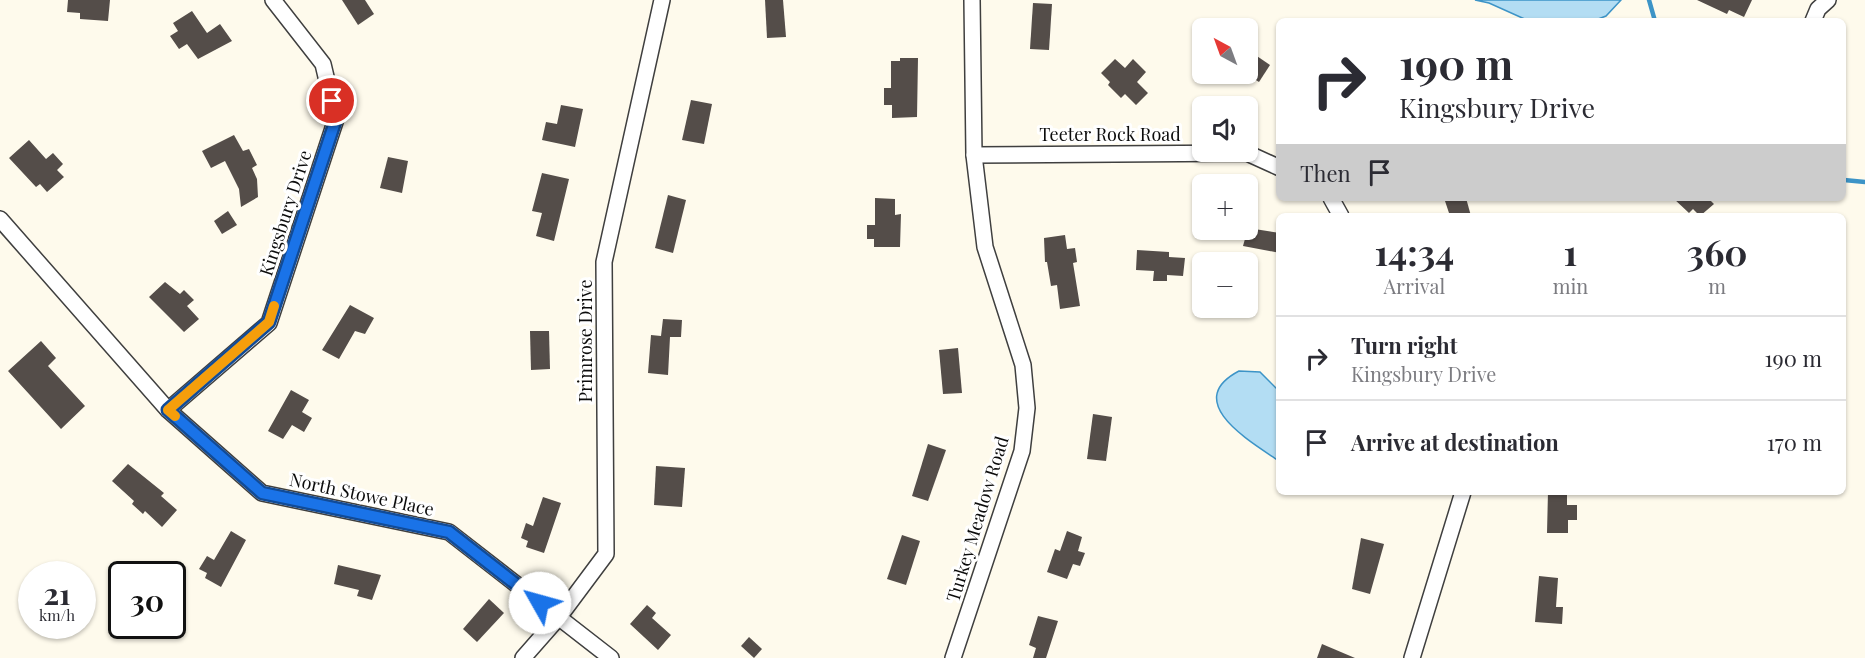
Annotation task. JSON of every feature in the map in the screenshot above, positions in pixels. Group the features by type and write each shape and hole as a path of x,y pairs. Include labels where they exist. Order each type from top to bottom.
{"street":[{"name":"Kingsbury Drive","path":"168,410 269,322 336,119 323,64 273,0"},
{"name":"Primrose Drive","path":"523,658 559,617 606,554 604,262 662,0"},
{"name":"Turkey Meadow Road","path":"953,658 1022,452 1027,408 1023,365 986,247 974,155 972,0"},
{"path":"1814,18 1818,9 1828,0"},
{"name":"Teeter Rock Road","path":"974,155 1247,153 1276,166"},
{"name":"North Stowe Place","path":"0,219 168,410 262,493 449,532 612,658"},
{"path":"1412,658 1462,495"}],"water":[{"path":"1475,0 1621,0 1606,16 1601,18 1522,18 1489,3"},
{"path":"1239,371 1260,372 1276,388 1276,459 1253,444 1227,421 1219,408 1217,396 1223,383"}],"building":[{"path":"68,0 110,0 108,21 80,19 80,13 67,12"},
{"path":"342,0 365,0 374,14 358,25"},
{"path":"765,0 783,0 786,37 767,38"},
{"path":"1697,0 1752,0 1744,17 1729,10 1727,14"},
{"path":"1033,3 1052,4 1049,50 1030,49"},
{"path":"192,11 207,33 220,24 232,41 198,59 187,44 179,49 170,36 178,31 173,23"},
{"path":"1258,57 1270,65 1258,81"},
{"path":"900,58 918,58 917,117 892,118 892,105 884,105 884,88 891,88 891,61 900,61"},
{"path":"1115,59 1125,68 1133,59 1146,72 1137,82 1148,93 1136,105 1125,94 1121,98 1108,85 1110,82 1101,73"},
{"path":"691,100 712,104 704,144 682,140"},
{"path":"561,105 583,109 575,147 542,140 546,122 557,124"},
{"path":"234,135 243,151 249,149 257,165 252,168 257,179 258,197 241,207 239,189 225,161 211,168 202,151"},
{"path":"29,140 46,159 53,153 63,164 57,170 64,177 47,192 40,184 36,187 9,158"},
{"path":"388,157 408,161 402,193 380,188"},
{"path":"542,173 569,179 554,241 536,236 542,213 532,211"},
{"path":"668,195 686,200 673,253 655,248"},
{"path":"875,198 895,199 895,215 901,214 900,247 874,247 874,239 867,239 867,225 875,225"},
{"path":"1445,201 1467,201 1470,213 1449,213"},
{"path":"1676,201 1711,201 1714,204 1704,213 1697,213 1693,209 1689,213"},
{"path":"228,211 237,225 222,234 214,221"},
{"path":"1258,230 1276,232 1276,252 1243,246 1245,240 1258,240"},
{"path":"1065,235 1067,249 1075,248 1077,262 1073,263 1080,306 1060,309 1057,285 1051,286 1047,262 1045,262 1044,238"},
{"path":"1137,250 1169,252 1169,257 1185,258 1183,276 1167,275 1167,281 1153,281 1154,271 1136,270"},
{"path":"165,282 180,294 184,290 194,300 187,306 199,319 184,332 149,297"},
{"path":"350,305 374,318 365,334 355,331 339,359 322,350"},
{"path":"663,319 682,320 681,337 670,337 668,375 648,373 651,335 661,336"},
{"path":"530,331 549,331 550,369 531,370"},
{"path":"41,341 56,358 48,366 85,406 61,429 8,371"},
{"path":"958,348 962,393 943,394 939,350"},
{"path":"291,390 309,400 302,412 312,418 304,432 292,425 283,439 268,431"},
{"path":"1093,414 1112,417 1106,461 1087,459"},
{"path":"928,444 946,450 928,501 912,496"},
{"path":"128,464 164,493 161,496 177,510 162,527 145,511 143,514 132,504 134,501 112,481"},
{"path":"656,466 685,468 682,507 654,505"},
{"path":"1548,495 1567,495 1567,505 1577,505 1577,520 1568,520 1568,533 1547,533"},
{"path":"543,497 561,503 544,553 526,547 528,541 521,538 526,523 533,526"},
{"path":"231,531 246,540 221,587 205,578 207,573 199,569 207,556 214,560"},
{"path":"1067,531 1082,537 1078,551 1085,553 1080,566 1073,564 1067,579 1047,572 1055,549 1060,551"},
{"path":"902,535 920,541 906,585 887,579"},
{"path":"1361,538 1384,544 1370,594 1352,589"},
{"path":"338,565 381,575 372,600 357,596 359,590 334,584"},
{"path":"1539,576 1558,578 1556,607 1563,607 1562,624 1535,622"},
{"path":"489,599 504,613 477,642 463,629"},
{"path":"647,605 656,613 652,618 671,635 658,650 630,624"},
{"path":"1038,616 1058,621 1046,658 1033,658 1036,648 1029,645"},
{"path":"749,637 762,649 754,658 741,646"},
{"path":"1322,644 1355,658 1317,658"}],"waterway":[{"path":"1649,0 1654,18"},
{"path":"1846,180 1865,182"}],"slow traffic":[{"path":"175,416 168,410 269,322 274,306"}],"route":[{"path":"332,101 336,119 269,322 168,410 262,493 449,532 540,603"}]}
